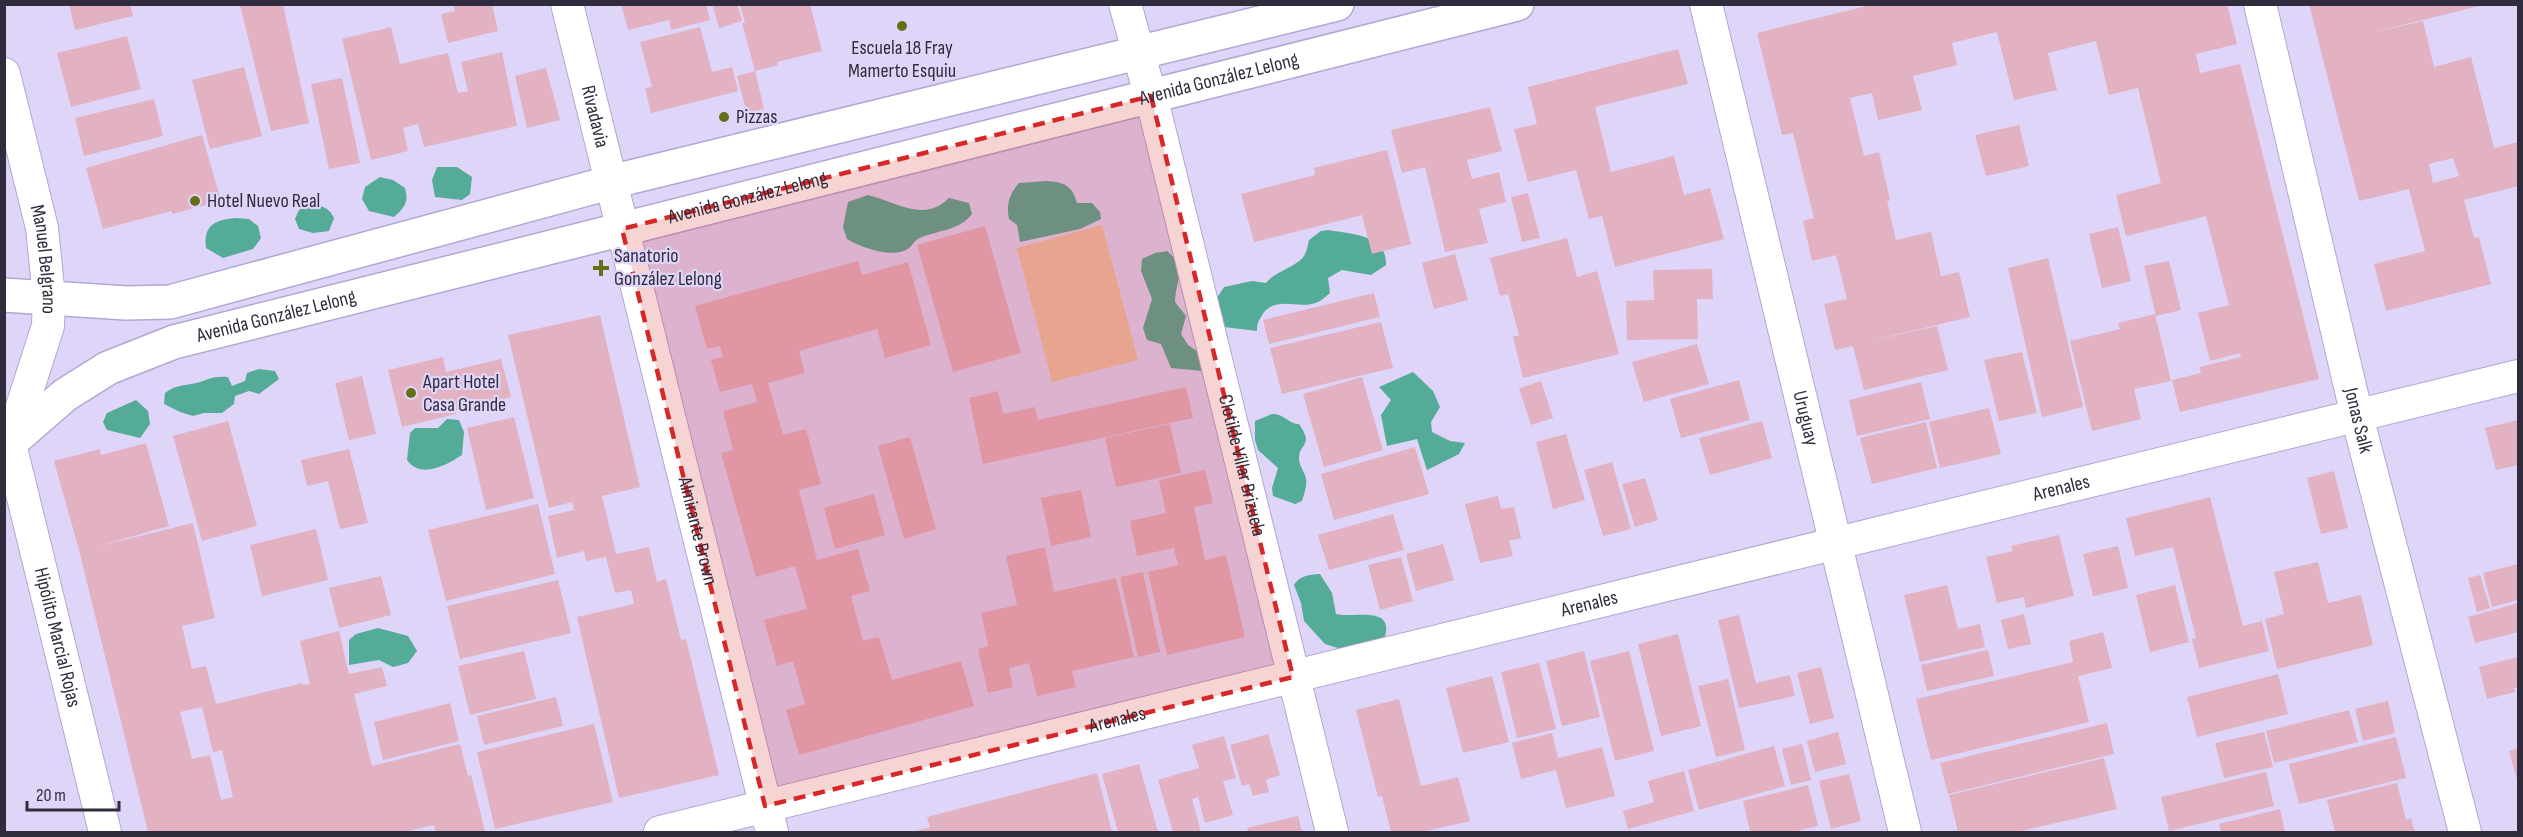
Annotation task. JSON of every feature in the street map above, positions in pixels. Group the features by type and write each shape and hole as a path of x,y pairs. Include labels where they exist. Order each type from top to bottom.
{"main road":[{"name":"Avenida González Lelong","path":"4,295 126,303 171,302 611,183 1337,4"},
{"name":"Avenida González Lelong","path":"7,446 65,395 108,368 174,342 976,142 1516,4"}],"street":[{"name":"Rivadavia","path":"567,4 622,229"},
{"name":"Clotilde Villar Brizuela","path":"1125,4 1151,96 1332,832"},
{"name":"Uruguay","path":"1706,4 1905,832"},
{"name":"Jonas Salk","path":"2260,4 2357,416 2465,832"},
{"name":"Manuel Belgrano","path":"4,74 42,228 49,297 48,326 7,446"},
{"name":"Almirante Brown","path":"622,229 769,820"},
{"path":"200,294 212,333"},
{"name":"Arenales","path":"660,832 769,820 1293,677 2518,376"},
{"name":"Hipólito Marcial Rojas","path":"7,446 105,832"}],"highlighted area":[{"path":"1151,96 1293,677 765,806 622,229"}],"shaded area":[{"path":"437,167 457,167 472,177 470,194 462,200 435,197 432,180"},
{"path":"380,177 393,180 405,188 407,197 405,204 394,217 369,211 362,199 365,187"},
{"path":"1058,182 1070,188 1077,203 1092,203 1100,212 1101,219 1080,229 1020,242 1017,225 1009,219 1008,204 1013,191 1019,183"},
{"path":"868,195 920,210 940,205 949,198 969,203 972,214 956,226 916,240 903,251 886,253 847,239 843,227 848,202"},
{"path":"307,204 323,207 332,214 334,218 329,231 313,233 299,229 295,219 299,210"},
{"path":"249,219 258,226 261,238 253,249 223,258 206,248 207,233 212,225 222,220"},
{"path":"1102,225 1138,360 1052,382 1017,248"},
{"path":"1328,230 1366,237 1374,241 1385,255 1386,265 1371,275 1342,270 1328,278 1330,293 1321,300 1302,305 1273,306 1261,317 1257,331 1224,327 1215,301 1224,287 1252,281 1266,283 1298,262 1305,254 1309,240 1321,231"},
{"path":"1167,251 1178,263 1179,275 1175,302 1186,316 1181,334 1188,345 1201,354 1203,371 1171,368 1161,344 1147,340 1143,328 1152,299 1141,271 1142,259"},
{"path":"259,369 275,371 279,379 259,394 249,391 235,396 234,404 222,413 204,413 193,416 164,404 165,393 176,387 222,377 228,377 232,386 245,381 247,373"},
{"path":"1413,372 1433,391 1440,407 1431,422 1432,432 1450,441 1465,443 1459,454 1427,470 1417,439 1387,446 1381,415 1391,400 1379,387"},
{"path":"136,400 148,411 150,424 140,438 107,430 103,422 107,413"},
{"path":"1272,414 1299,424 1306,437 1299,459 1306,487 1302,501 1295,504 1273,496 1272,488 1278,468 1258,450 1255,440 1255,421"},
{"path":"447,419 459,420 464,432 462,455 433,469 419,469 413,466 407,460 410,433 415,428 438,428"},
{"path":"1320,574 1332,593 1336,614 1378,617 1384,621 1386,628 1384,640 1341,649 1325,644 1304,621 1301,603 1294,585 1302,577"},
{"path":"378,628 408,636 417,651 408,663 393,667 379,660 349,665 349,640 356,634"}],"building":[{"path":"69,4 130,4 133,16 75,30"},
{"path":"453,4 492,4 498,31 448,43 441,14 455,11"},
{"path":"621,4 706,4 710,20 671,30 669,20 628,30"},
{"path":"712,4 737,4 742,21 719,28"},
{"path":"740,4 810,4 822,51 777,62 778,65 755,71 742,23 745,23"},
{"path":"1875,4 2227,4 2237,44 2196,54 2200,73 2240,64 2319,379 2180,412 2172,380 2201,373 2199,367 2241,357 2240,353 2210,361 2198,313 2229,305 2206,216 2126,236 2116,195 2161,183 2138,88 2109,95 2096,41 2048,53 2057,90 2014,100 1997,32 1952,43 1957,65 1913,76 1922,110 1878,120 1872,93 1850,98 1864,156 1879,152 1896,240 1931,232 1941,276 1959,272 1970,317 1866,342 1937,326 1948,370 1864,390 1853,346 1835,350 1824,304 1847,299 1836,255 1812,261 1803,221 1814,218 1793,133 1782,135 1757,33"},
{"path":"2309,4 2487,4 2370,33 2423,21 2434,67 2471,57 2494,148 2518,142 2518,186 2464,200 2474,238 2479,237 2491,284 2386,311 2374,264 2425,251 2409,189 2359,201","holes":["2453,158 2459,176 2433,183 2429,164"]},
{"path":"240,5 283,5 309,123 271,131"},
{"path":"391,27 400,64 448,53 458,93 468,91 461,62 502,52 517,126 424,147 418,124 403,128 408,151 371,160 342,39"},
{"path":"700,27 712,72 732,67 738,91 651,113 645,88 652,87 640,42"},
{"path":"127,36 141,89 71,107 57,53"},
{"path":"1678,49 1688,84 1595,107 1611,172 1674,156 1684,195 1710,188 1724,239 1615,267 1602,216 1589,219 1576,170 1528,182 1514,129 1537,124 1528,87"},
{"path":"244,67 262,136 210,149 192,80"},
{"path":"546,68 560,120 527,128 515,76"},
{"path":"755,71 764,109 747,113 737,76"},
{"path":"342,78 360,163 329,169 311,84"},
{"path":"154,99 163,136 84,156 75,118"},
{"path":"1490,107 1502,151 1467,160 1472,179 1499,172 1506,202 1479,209 1488,243 1445,252 1425,167 1402,173 1391,130"},
{"path":"2019,125 2029,166 1986,176 1975,135"},
{"path":"202,135 221,201 103,229 86,168"},
{"path":"1387,150 1411,244 1372,254 1362,215 1254,242 1241,194 1315,175 1314,168"},
{"path":"1528,193 1540,238 1522,242 1511,197"},
{"path":"985,226 1021,353 953,372 917,245"},
{"path":"2118,227 2131,281 2102,288 2089,234"},
{"path":"1567,238 1577,277 1597,271 1619,354 1523,378 1513,337 1519,335 1508,294 1500,296 1490,258"},
{"path":"1455,254 1468,300 1434,309 1422,263"},
{"path":"2048,258 2083,407 2042,417 2008,268"},
{"path":"858,261 862,275 908,262 931,345 885,358 877,329 799,351 805,373 768,383 783,435 806,429 821,484 799,490 817,560 858,549 870,591 851,596 863,641 879,637 892,680 961,661 974,706 799,755 786,710 805,704 793,661 777,666 764,620 807,609 795,566 756,577 721,453 733,450 723,411 757,402 752,384 720,392 711,360 723,357 720,346 707,349 695,306"},
{"path":"2169,261 2181,310 2156,316 2144,266"},
{"path":"1712,269 1713,299 1697,299 1698,339 1627,340 1626,301 1654,300 1653,270"},
{"path":"1374,293 1380,317 1269,344 1263,320"},
{"path":"2155,314 2171,381 2134,389 2141,419 2092,431 2070,341 2120,329 2118,323"},
{"path":"600,315 640,487 602,496 616,554 649,547 657,582 666,579 681,640 686,639 719,775 619,798 577,617 634,604 631,590 615,593 606,557 586,561 584,551 557,558 548,516 574,510 572,502 549,508 508,335"},
{"path":"1381,322 1393,368 1282,394 1270,348"},
{"path":"1697,344 1709,384 1644,402 1632,362"},
{"path":"2022,352 2037,413 1999,421 1984,360"},
{"path":"443,357 446,372 501,359 511,397 456,410 456,414 402,427 388,370"},
{"path":"362,376 376,434 349,440 335,383"},
{"path":"1362,377 1383,450 1324,467 1303,394"},
{"path":"1739,380 1750,420 1681,438 1670,399"},
{"path":"1541,381 1553,418 1531,425 1519,388"},
{"path":"1921,382 1930,419 1857,436 1849,400"},
{"path":"1186,387 1193,418 983,464 969,398 998,391 1003,414 1035,407 1038,420"},
{"path":"1989,408 2001,454 1940,468 1929,422"},
{"path":"514,417 534,498 486,510 467,428"},
{"path":"2518,420 2518,465 2496,470 2485,428"},
{"path":"228,421 257,526 202,541 173,436"},
{"path":"1762,421 1772,458 1710,475 1699,438"},
{"path":"1926,422 1937,468 1872,484 1860,438"},
{"path":"1170,424 1181,473 1116,487 1105,438"},
{"path":"1566,434 1585,500 1553,509 1536,442"},
{"path":"910,437 936,529 904,539 878,446"},
{"path":"146,443 169,526 99,546 193,523 215,618 182,626 192,669 206,666 216,704 303,683 303,685 310,684 300,641 339,631 349,674 382,667 387,686 354,694 372,766 460,744 468,776 471,775 485,831 436,832 434,825 404,832 148,832 79,550 54,461 100,449 101,455","holes":["202,707 213,752 222,750 233,797 221,800 210,755 192,759 180,712"]},
{"path":"1415,447 1429,494 1334,520 1321,474"},
{"path":"349,449 368,523 340,529 328,481 307,486 301,460"},
{"path":"1612,462 1631,529 1603,536 1584,470"},
{"path":"1205,470 1213,503 1194,507 1205,560 1226,555 1245,637 1167,655 1148,572 1178,565 1174,548 1137,556 1130,521 1166,513 1159,480"},
{"path":"2334,471 2348,528 2321,534 2307,478"},
{"path":"1645,478 1658,520 1635,527 1622,484"},
{"path":"1081,490 1091,537 1051,546 1041,498"},
{"path":"874,494 885,535 835,549 824,508"},
{"path":"1498,496 1501,509 1514,507 1521,538 1509,541 1513,556 1480,563 1465,504"},
{"path":"2210,497 2243,626 2262,621 2269,651 2199,668 2192,639 2196,638 2173,547 2135,556 2126,518"},
{"path":"538,504 555,574 446,601 428,530"},
{"path":"1393,514 1404,550 1329,570 1318,535"},
{"path":"316,529 328,580 262,596 250,545"},
{"path":"2059,535 2074,596 2026,608 2024,597 1997,603 1986,557 2013,551 2011,546"},
{"path":"1443,544 1454,580 1416,591 1406,554"},
{"path":"2118,546 2128,588 2093,596 2083,554"},
{"path":"1045,547 1054,592 1116,578 1134,657 1072,671 1076,687 1037,696 1029,663 1009,668 1013,687 988,693 978,649 988,646 981,613 1017,605 1006,556"},
{"path":"1401,557 1413,601 1380,610 1368,565"},
{"path":"2318,562 2328,603 2361,595 2373,645 2277,669 2265,619 2284,614 2274,572"},
{"path":"2518,564 2518,600 2492,607 2483,573"},
{"path":"1143,572 1160,652 1138,657 1120,577"},
{"path":"2480,575 2490,608 2477,612 2468,578"},
{"path":"381,576 391,615 339,628 329,588"},
{"path":"558,580 571,633 460,659 447,606"},
{"path":"1947,585 1958,629 1980,624 1985,647 1920,662 1904,595"},
{"path":"2175,585 2189,642 2150,652 2136,595"},
{"path":"2518,603 2518,632 2475,643 2468,617"},
{"path":"2024,614 2031,644 2008,649 2001,620"},
{"path":"1739,615 1756,683 1790,675 1795,696 1739,708 1718,620"},
{"path":"2103,632 2112,668 2078,676 2089,722 1931,760 1916,699 2073,662 2069,641"},
{"path":"1678,634 1701,726 1661,736 1638,644"},
{"path":"1988,650 1994,676 1927,691 1921,665"},
{"path":"524,651 536,699 470,715 458,666"},
{"path":"1584,651 1600,717 1562,726 1546,661"},
{"path":"1629,651 1654,751 1615,761 1590,661"},
{"path":"2518,657 2518,687 2514,688 2515,692 2487,699 2479,667"},
{"path":"1539,663 1556,729 1517,738 1501,672"},
{"path":"1821,667 1834,718 1810,724 1797,673"},
{"path":"2278,674 2288,714 2197,737 2187,697"},
{"path":"1492,676 1509,742 1463,753 1446,688"},
{"path":"1728,679 1745,750 1716,757 1698,686"},
{"path":"556,697 563,726 484,745 477,716"},
{"path":"1399,699 1421,786 1458,777 1470,821 1422,832 1391,832 1382,796 1378,797 1356,710"},
{"path":"2388,701 2395,733 2363,741 2355,709"},
{"path":"450,703 459,741 383,760 374,722"},
{"path":"2349,710 2358,742 2274,763 2266,731"},
{"path":"2107,723 2114,754 1948,794 1940,763"},
{"path":"594,724 613,802 495,829 477,752"},
{"path":"1838,732 1846,764 1815,772 1807,741"},
{"path":"2264,732 2273,767 2224,778 2215,743"},
{"path":"1552,733 1558,758 1602,747 1615,796 1566,808 1556,770 1521,779 1512,743"},
{"path":"1268,734 1280,775 1266,780 1269,792 1253,796 1249,784 1242,786 1230,745"},
{"path":"1224,736 1236,778 1223,781 1233,815 1205,823 1198,797 1192,799 1201,832 1173,832 1158,780 1199,768 1192,745"},
{"path":"2396,737 2406,778 2299,804 2289,764"},
{"path":"1802,744 1811,780 1791,785 1782,749"},
{"path":"1774,746 1785,786 1699,810 1688,770"},
{"path":"2518,748 2518,783 2509,751"},
{"path":"2104,758 2117,809 2017,832 1958,832 1949,795"},
{"path":"1139,764 1158,832 1118,832 1102,774"},
{"path":"1684,771 1694,811 1628,829 1623,811 1654,802 1648,781"},
{"path":"2266,772 2274,806 2169,831 2161,797"},
{"path":"1097,773 1112,832 911,832 930,827 927,817"},
{"path":"1849,774 1861,821 1831,829 1819,781"},
{"path":"2397,783 2406,820 2411,818 2415,832 2335,832 2327,800"},
{"path":"1808,785 1818,826 1793,832 1750,832 1743,801"},
{"path":"2280,809 2285,832 2221,832 2219,824"},
{"path":"1298,816 1302,832 1248,832 1247,828"}],"place":[{"name":"Escuela 18 Fray Mamerto Esquiu","path":"902,26"},
{"name":"Pizzas","path":"724,117"},
{"name":"Hotel Nuevo Real","path":"195,201"},
{"name":"Sanatorio González Lelong","path":"601,268"},
{"name":"Apart Hotel Casa Grande","path":"411,393"}]}
